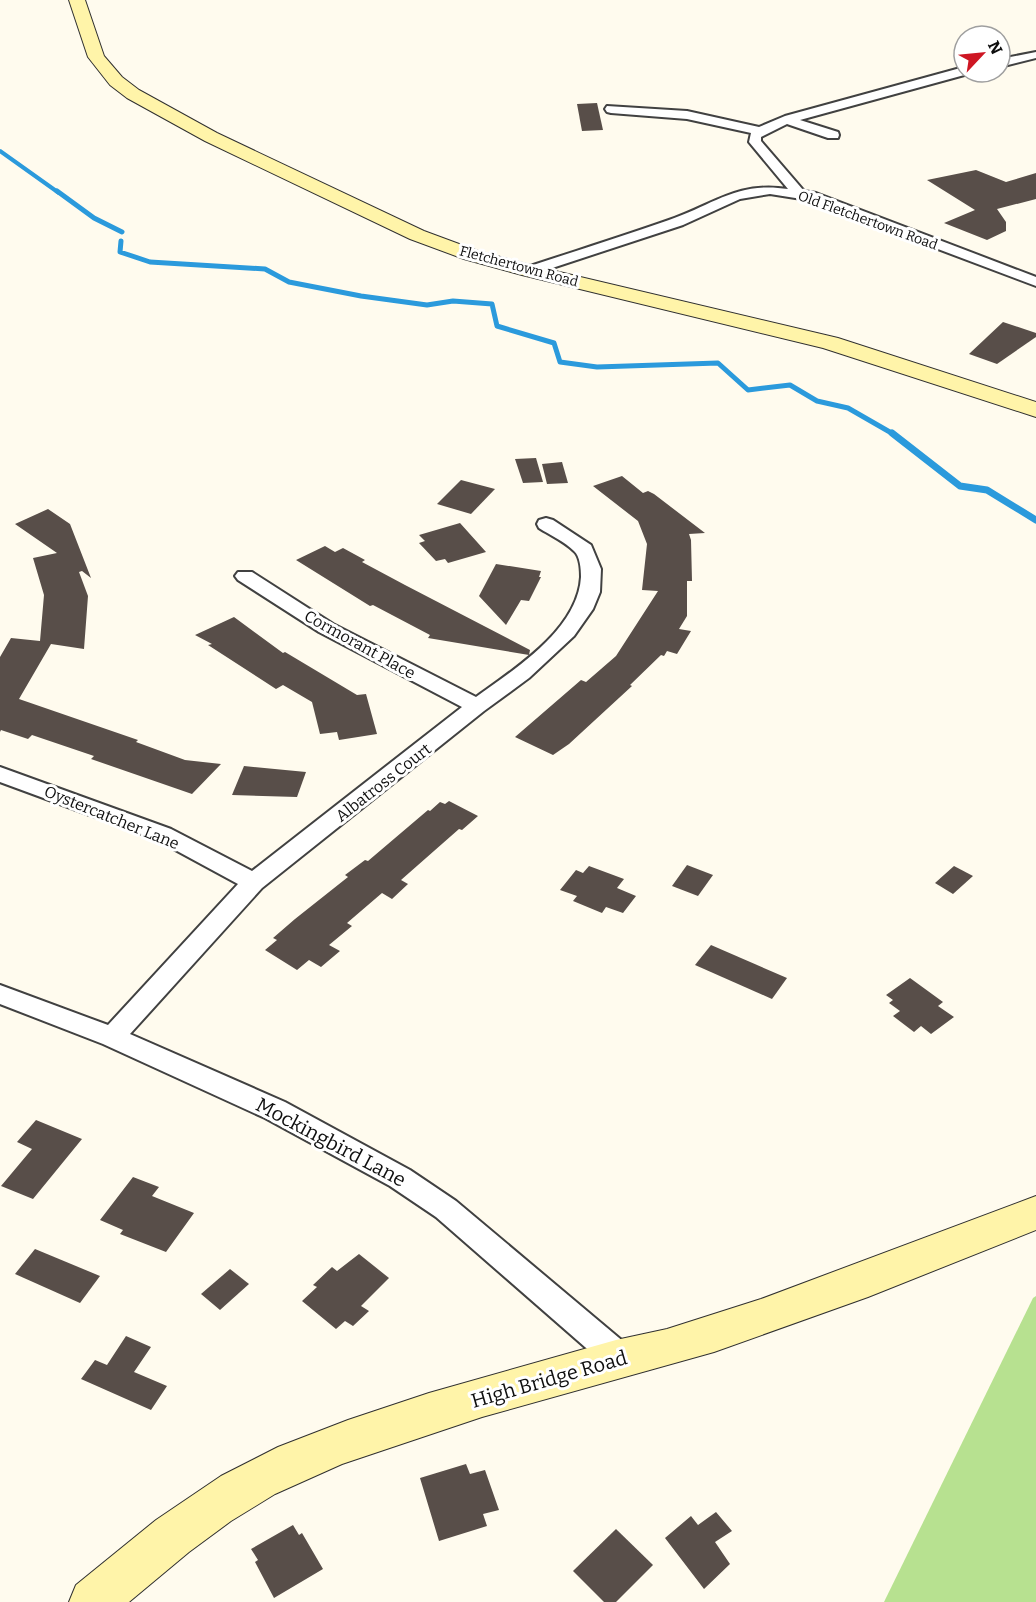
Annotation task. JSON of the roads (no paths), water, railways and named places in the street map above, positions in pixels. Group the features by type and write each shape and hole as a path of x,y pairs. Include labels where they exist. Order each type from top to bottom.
{"street":[{"name":"Fletchertown Road","path":"77,0 90,44 102,66 133,94 159,110 417,235 471,255 529,271 830,343 1036,410"},
{"path":"1012,60 1036,55"},
{"path":"799,193 755,142 755,136 760,131 853,100 952,74"},
{"path":"611,109 678,114 760,131"},
{"path":"788,120 833,135"},
{"name":"Old Fletchertown Road","path":"529,271 678,222 737,195 770,190 799,193 1036,282"},
{"name":"Albatross Court","path":"112,1037 254,882 477,706 522,674 567,632 584,609 590,592 591,569 584,549 546,524"},
{"name":"Cormorant Place","path":"245,576 326,628 477,706"},
{"name":"Oystercatcher Lane","path":"0,774 163,834 254,882"},
{"name":"Mockingbird Lane","path":"0,994 112,1037 275,1110 400,1178 446,1209 620,1358"},
{"name":"High Bridge Road","path":"93,1602 182,1530 225,1500 258,1480 351,1439 441,1409 620,1358 665,1348 852,1287 1036,1213"}],"waterway":[{"path":"0,151 59,193"},
{"path":"57,191 94,218 122,232"},
{"path":"121,241 120,252 150,262 265,269 289,282 361,296 427,305 453,301 492,304 497,326 554,343 560,362 597,367 718,363 748,390 790,385 817,401 848,408 893,434"},
{"path":"893,434 960,486 987,490 1036,520"}]}
